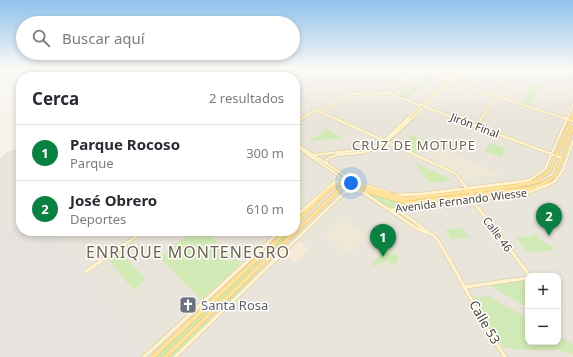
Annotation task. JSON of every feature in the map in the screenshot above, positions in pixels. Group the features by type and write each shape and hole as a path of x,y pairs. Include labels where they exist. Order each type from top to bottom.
{"main road":[{"path":"385,94 398,85"},
{"path":"328,164 326,160 330,156 372,150 386,142 445,85"},
{"path":"460,85 572,120"},
{"path":"476,126 508,85"},
{"name":"Jirón Final","path":"388,93 562,158"},
{"path":"319,111 350,94 392,94"},
{"name":"Avenida Fernando Wiesse","path":"300,227 340,189 348,186 408,199 531,179 545,170 573,104"},
{"path":"300,120 314,110 319,111 455,173 468,190 468,194 471,198"},
{"name":"Avenida Fernando Wiesse","path":"333,183 353,182 404,196 523,185 537,181 550,172 573,115"},
{"name":"Avenida Fernando Wiesse","path":"300,235 344,192 354,190 364,193 389,210 524,190 540,185 555,176 573,128"},
{"name":"Avenida Fernando Wiesse","path":"300,218 335,186 345,183 359,186 408,203 526,193 545,188 553,184 558,178 573,141"},
{"path":"314,156 367,149 386,142"},
{"path":"300,147 328,164 359,186"},
{"path":"300,213 339,178 338,174 314,156"},
{"name":"Calle 46","path":"471,198 526,273"},
{"name":"Calle 53","path":"396,209 435,236 505,357"},
{"path":"389,210 416,228 435,236"},
{"path":"85,272 137,236"},
{"path":"144,357 275,236"},
{"path":"153,357 281,236"},
{"name":"Avenida Fernando Wiesse","path":"165,357 291,236"},
{"name":"Avenida Fernando Wiesse","path":"176,357 299,236"},
{"path":"465,288 525,278"}],"shaded area":[{"path":"300,85 573,85 573,357 147,357 61,236 300,236"},
{"path":"440,148 500,175 462,179 456,172 429,161"},
{"path":"16,149 16,225 7,230 2,212 0,214 0,159 6,152"},
{"path":"300,193 310,199 300,209"},
{"path":"2,212 8,230 16,225 16,236 61,236 147,357 0,357 0,214"},
{"path":"342,219 367,235 351,255 324,237"},
{"path":"299,241 309,249 296,263 285,255"}],"green space":[{"path":"416,85 422,85 405,99 401,97"},
{"path":"534,85 540,85 540,87 531,102 527,104 523,103"},
{"path":"326,129 344,138 310,141"},
{"path":"411,135 427,142 416,154 400,146"},
{"path":"491,143 506,149 501,158 485,151"},
{"path":"418,164 450,179 449,181 429,183 416,165"},
{"path":"366,192 398,202 414,204 415,206 389,209"},
{"path":"463,228 469,237 451,240 445,230"},
{"path":"535,233 543,242 555,247 553,251 550,249 551,250 529,253 516,238 534,236"},
{"path":"186,236 211,236 241,263 201,300 159,257"},
{"path":"284,236 289,236 254,267 253,265"},
{"path":"385,247 392,251 389,257 392,253 399,257 394,266 386,261 370,268"},
{"path":"120,250 146,280 133,290 107,258"},
{"path":"250,267 252,271 213,308 210,305"},
{"path":"252,275 256,277 218,313 216,312"},
{"path":"525,280 525,306 489,285"},
{"path":"489,296 525,317 525,345 561,345 561,337 573,344 573,354 560,350 522,350 503,347 473,297"},
{"path":"204,311 207,314 163,357 155,357"},
{"path":"207,318 212,320 174,357 167,357"}],"place":[{"name":"José Obrero","path":"549,236"},
{"name":"Parque Rocoso","path":"383,257"},
{"name":"Santa Rosa","path":"188,305"}],"district":[{"name":"CRUZ DE MOTUPE","path":"414,145"},
{"name":"ENRIQUE MONTENEGRO","path":"188,252"}]}
